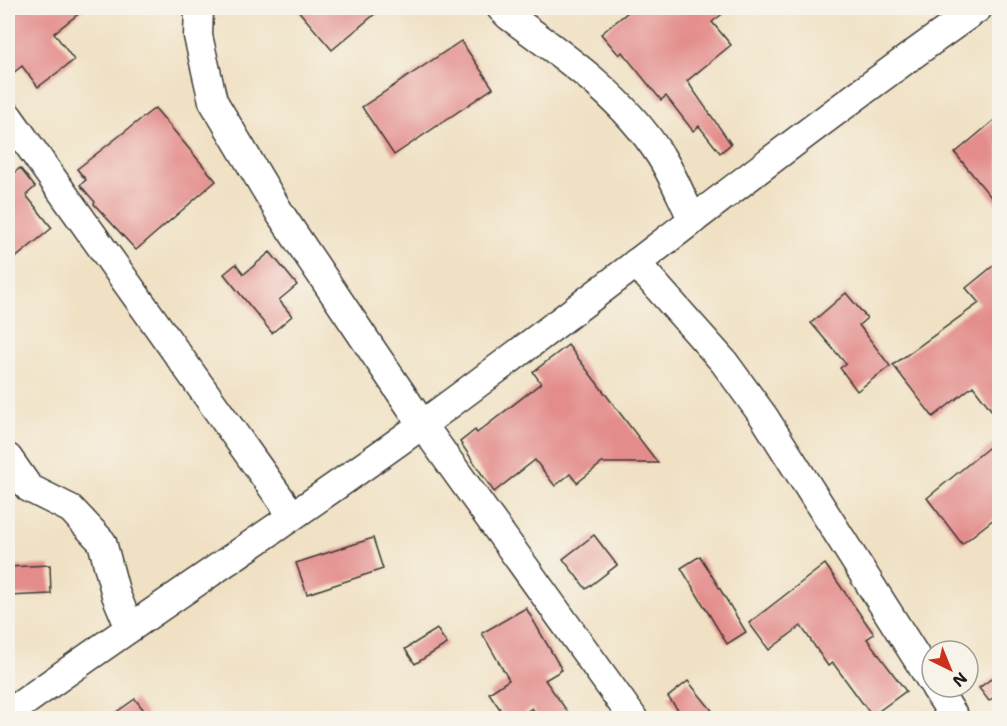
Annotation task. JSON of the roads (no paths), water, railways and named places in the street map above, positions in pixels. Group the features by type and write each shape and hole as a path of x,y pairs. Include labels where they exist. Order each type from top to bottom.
{"street":[{"path":"199,8 198,36 213,101 281,215 422,424 633,718"},
{"path":"501,8 574,63 626,110 661,155 693,220"},
{"path":"8,714 129,626 422,424 867,86 978,8"},
{"path":"8,116 292,515"},
{"path":"636,263 724,362 764,417 920,663"},
{"path":"8,458 18,489 71,509 102,542 116,595 129,626"},
{"path":"943,699 955,718"}]}
